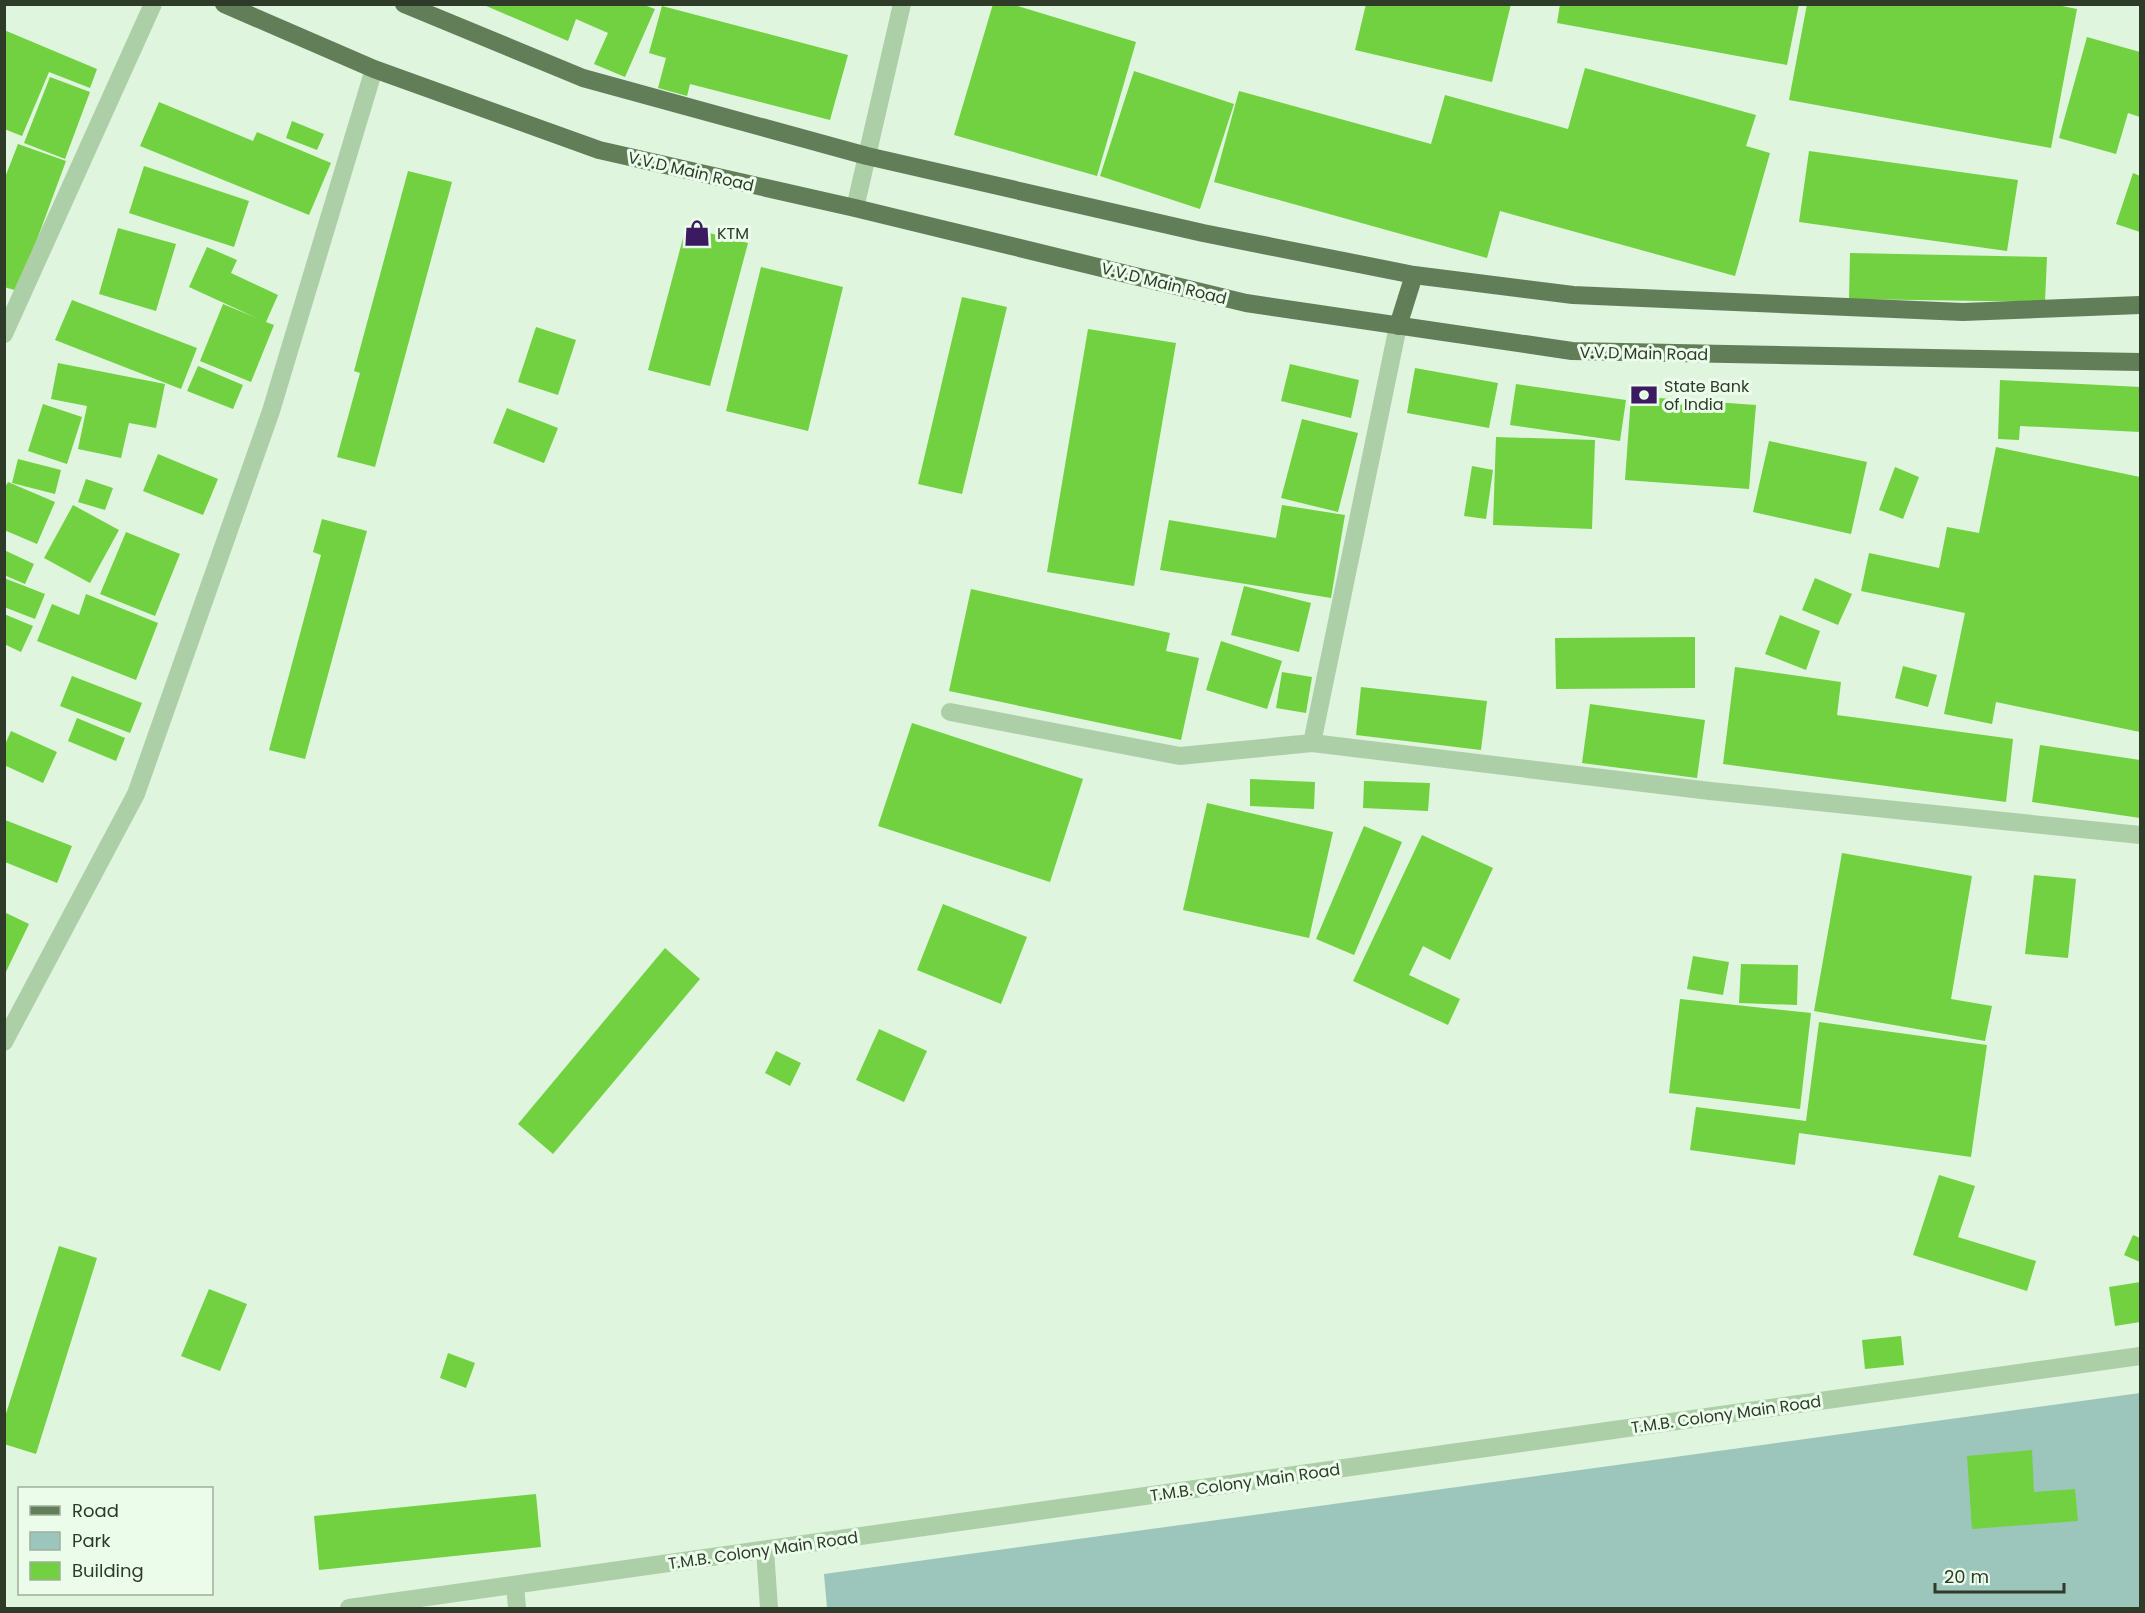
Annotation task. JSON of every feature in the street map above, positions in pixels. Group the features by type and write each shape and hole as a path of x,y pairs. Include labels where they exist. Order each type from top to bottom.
{"main road":[{"name":"V.V.D Main Road","path":"224,4 374,69 599,150 855,208 1246,303 1572,351 2140,362"},
{"path":"404,4 583,78 867,156 1203,233 1414,275 1573,295 1963,312 2140,305"},
{"path":"1398,326 1414,275"}],"street":[{"path":"4,334 153,4"},
{"path":"855,208 902,4"},
{"path":"4,1042 136,794 271,411 374,69"},
{"path":"1312,743 1398,326"},
{"path":"950,712 1180,756 1312,743 1710,791 2140,835"},
{"name":"T.M.B. Colony Main Road","path":"349,1608 2140,1356"},
{"path":"765,1550 769,1608"},
{"path":"515,1585 517,1608"}],"green space":[{"path":"2140,1393 2140,1608 827,1608 824,1574"}],"building":[{"path":"993,4 1011,4 1136,42 1097,176 954,135"},
{"path":"1366,4 1511,4 1492,82 1355,50"},
{"path":"1560,4 1799,4 1787,65 1557,23"},
{"path":"1807,4 2052,4 2077,9 2051,148 1789,100"},
{"path":"484,5 644,5 655,9 625,77 594,64 608,33 576,19 568,41"},
{"path":"662,6 848,55 830,120 690,84 687,96 658,88 666,58 649,53"},
{"path":"4,30 97,69 90,88 49,72 22,136 4,129"},
{"path":"2087,37 2140,52 2140,117 2128,113 2116,154 2059,138"},
{"path":"1585,68 1756,115 1746,146 1770,153 1735,276 1500,211 1487,258 1214,182 1239,91 1431,144 1445,95 1568,129"},
{"path":"1134,71 1234,104 1200,209 1100,176"},
{"path":"50,77 90,92 65,159 24,143"},
{"path":"159,102 253,141 257,132 331,163 309,215 140,146"},
{"path":"292,121 324,134 317,150 286,138"},
{"path":"18,144 66,161 18,291 4,287 4,180"},
{"path":"1809,151 2018,180 2007,251 1799,222"},
{"path":"144,166 249,201 234,247 129,213"},
{"path":"408,171 452,182 375,467 337,457 360,373 354,371"},
{"path":"2133,173 2140,176 2140,232 2116,224"},
{"path":"686,227 748,243 710,386 648,370"},
{"path":"118,228 176,244 156,311 99,294"},
{"path":"207,247 237,260 231,273 278,295 266,322 274,325 251,382 200,361 223,304 259,319 189,287"},
{"path":"1850,253 2047,257 2045,302 1849,299"},
{"path":"761,267 843,287 808,431 726,411"},
{"path":"962,297 1007,307 962,494 918,484"},
{"path":"72,300 197,348 181,389 55,340"},
{"path":"536,327 576,340 558,395 518,382"},
{"path":"1088,329 1176,343 1134,586 1047,572"},
{"path":"58,363 165,384 156,428 129,423 121,458 78,449 87,406 51,399"},
{"path":"1290,364 1359,380 1351,418 1281,401"},
{"path":"198,366 243,385 233,409 187,391"},
{"path":"1415,368 1498,383 1489,428 1407,413"},
{"path":"2000,380 2140,387 2140,432 2020,426 2019,440 1998,439"},
{"path":"1516,384 1626,400 1620,441 1510,425"},
{"path":"1631,396 1756,405 1749,489 1625,480"},
{"path":"43,404 82,417 67,464 28,451"},
{"path":"507,408 558,428 544,463 493,443"},
{"path":"1302,419 1358,433 1338,512 1281,498"},
{"path":"1496,437 1595,440 1592,529 1493,525"},
{"path":"1769,441 1867,462 1851,534 1753,512"},
{"path":"1996,447 2140,477 2140,732 1996,702 1992,724 1944,714 1965,613 1861,591 1869,553 1939,568 1947,527 1979,533"},
{"path":"158,454 218,479 203,515 143,491"},
{"path":"18,459 61,470 55,494 12,483"},
{"path":"1472,466 1493,470 1486,519 1464,516"},
{"path":"1895,467 1919,477 1903,519 1879,510"},
{"path":"86,479 113,488 105,510 78,502"},
{"path":"8,482 55,502 37,544 4,530 4,489"},
{"path":"73,505 119,530 90,583 44,558"},
{"path":"1282,505 1345,515 1331,598 1160,570 1169,520 1276,538"},
{"path":"322,519 367,531 305,759 269,750 321,555 313,552"},
{"path":"126,532 180,554 155,616 100,594"},
{"path":"4,550 34,564 25,584 4,575"},
{"path":"4,578 45,594 35,619 4,607"},
{"path":"1815,578 1852,594 1838,625 1802,610"},
{"path":"1244,586 1311,603 1299,652 1231,635"},
{"path":"971,589 1170,633 1166,651 1199,658 1181,740 949,691"},
{"path":"86,594 158,623 136,680 37,641 52,604 79,615"},
{"path":"4,614 33,626 21,652 4,644"},
{"path":"1780,615 1820,631 1806,670 1765,654"},
{"path":"1695,637 1695,688 1556,689 1555,638"},
{"path":"1221,641 1282,661 1267,709 1206,690"},
{"path":"1903,666 1937,675 1928,707 1895,698"},
{"path":"1735,667 1841,682 1837,715 2013,739 2006,802 1723,764"},
{"path":"1282,672 1312,677 1306,713 1276,708"},
{"path":"72,676 142,703 130,733 60,706"},
{"path":"1361,687 1487,701 1481,750 1356,735"},
{"path":"1590,704 1705,720 1697,778 1582,763"},
{"path":"77,718 125,738 116,761 68,741"},
{"path":"912,723 1083,779 1050,882 878,826"},
{"path":"11,731 57,752 43,783 4,765 4,747"},
{"path":"2040,745 2140,760 2140,818 2032,802"},
{"path":"1250,779 1315,782 1314,809 1250,806"},
{"path":"1364,781 1430,783 1428,811 1363,808"},
{"path":"1207,803 1333,832 1309,938 1183,910"},
{"path":"5,820 72,846 57,883 5,862"},
{"path":"1364,826 1402,842 1354,955 1316,939"},
{"path":"1422,835 1493,868 1450,960 1423,946 1409,975 1460,999 1448,1025 1353,981"},
{"path":"1842,853 1972,876 1951,999 1992,1006 1985,1041 1814,1011"},
{"path":"2034,875 2076,879 2068,958 2025,954"},
{"path":"943,904 1027,937 1001,1004 917,970"},
{"path":"4,912 29,924 4,976"},
{"path":"665,948 700,979 553,1154 518,1124"},
{"path":"1693,956 1729,962 1723,995 1687,989"},
{"path":"1741,964 1798,965 1797,1005 1739,1003"},
{"path":"1680,999 1811,1013 1800,1109 1669,1093"},
{"path":"1819,1022 1987,1045 1971,1157 1799,1133 1795,1165 1690,1150 1696,1107 1806,1121"},
{"path":"879,1029 927,1051 904,1102 856,1080"},
{"path":"776,1051 801,1063 790,1086 765,1073"},
{"path":"1939,1175 1975,1186 1958,1237 2036,1261 2027,1291 1913,1255"},
{"path":"2133,1235 2140,1238 2140,1262 2124,1255"},
{"path":"59,1246 97,1258 36,1454 4,1444 4,1420"},
{"path":"2140,1282 2140,1322 2115,1326 2109,1287"},
{"path":"209,1289 247,1304 220,1371 181,1356"},
{"path":"1901,1336 1904,1365 1865,1369 1862,1340"},
{"path":"448,1353 475,1363 466,1388 440,1378"},
{"path":"2032,1450 2034,1492 2075,1489 2078,1521 1972,1529 1967,1456"},
{"path":"536,1494 541,1547 319,1570 314,1516"}],"place":[{"name":"KTM","path":"697,233"},
{"name":"State Bank of India","path":"1644,395"}]}
